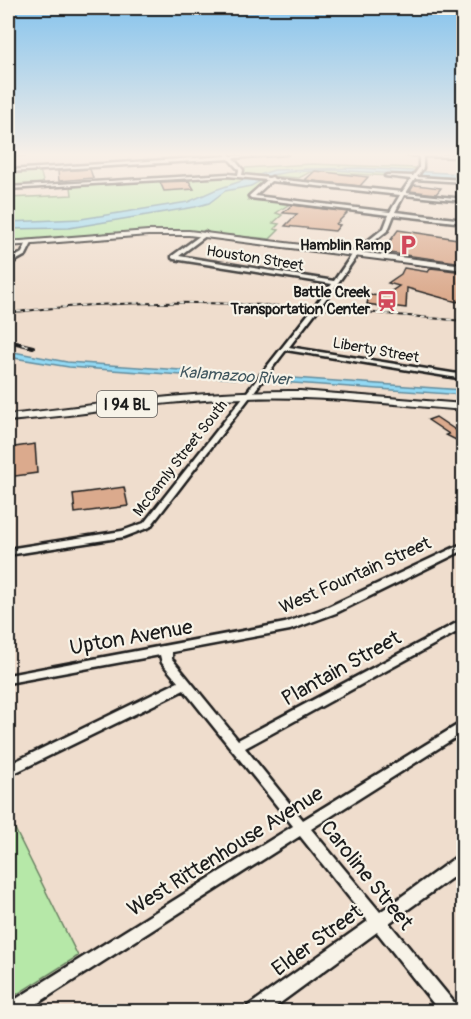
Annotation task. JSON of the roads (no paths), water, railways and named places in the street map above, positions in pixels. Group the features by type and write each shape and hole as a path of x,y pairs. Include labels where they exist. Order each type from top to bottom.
{"highway":[{"path":"8,244 148,233 205,234 464,268"}],"main road":[{"name":"I 94 BL","path":"8,418 179,399 247,395 312,395 464,407"}],"street":[{"path":"292,202 464,222"},
{"name":"McCamly Street South","path":"8,552 140,530 152,519 333,282 356,254 386,230 391,213 398,202"},
{"name":"Houston Street","path":"205,234 176,258 333,282"},
{"path":"8,263 24,254 29,243"},
{"name":"Liberty Street","path":"284,348 464,377"},
{"name":"West Fountain Street","path":"261,633 314,618 464,546"},
{"name":"Plantain Street","path":"236,747 464,623"},
{"name":"Upton Avenue","path":"8,679 261,633"},
{"name":"Caroline Street","path":"166,651 166,660 451,1011"},
{"path":"8,771 185,684"},
{"name":"West Rittenhouse Avenue","path":"9,1011 464,726"},
{"name":"Elder Street","path":"254,1011 464,860"}],"water":[{"path":"188,202 211,202 195,207 69,228 8,229 8,222 81,219"},
{"name":"Kalamazoo River","path":"8,351 67,362 463,390 463,395 69,367 8,357"}],"railway":[{"path":"8,313 124,303 180,303 292,307 464,321 459,321"},
{"path":"8,341 33,347"}],"place":[{"name":"Hamblin Ramp","path":"408,245"},
{"name":"Battle Creek Transportation Center","path":"387,301"}]}
